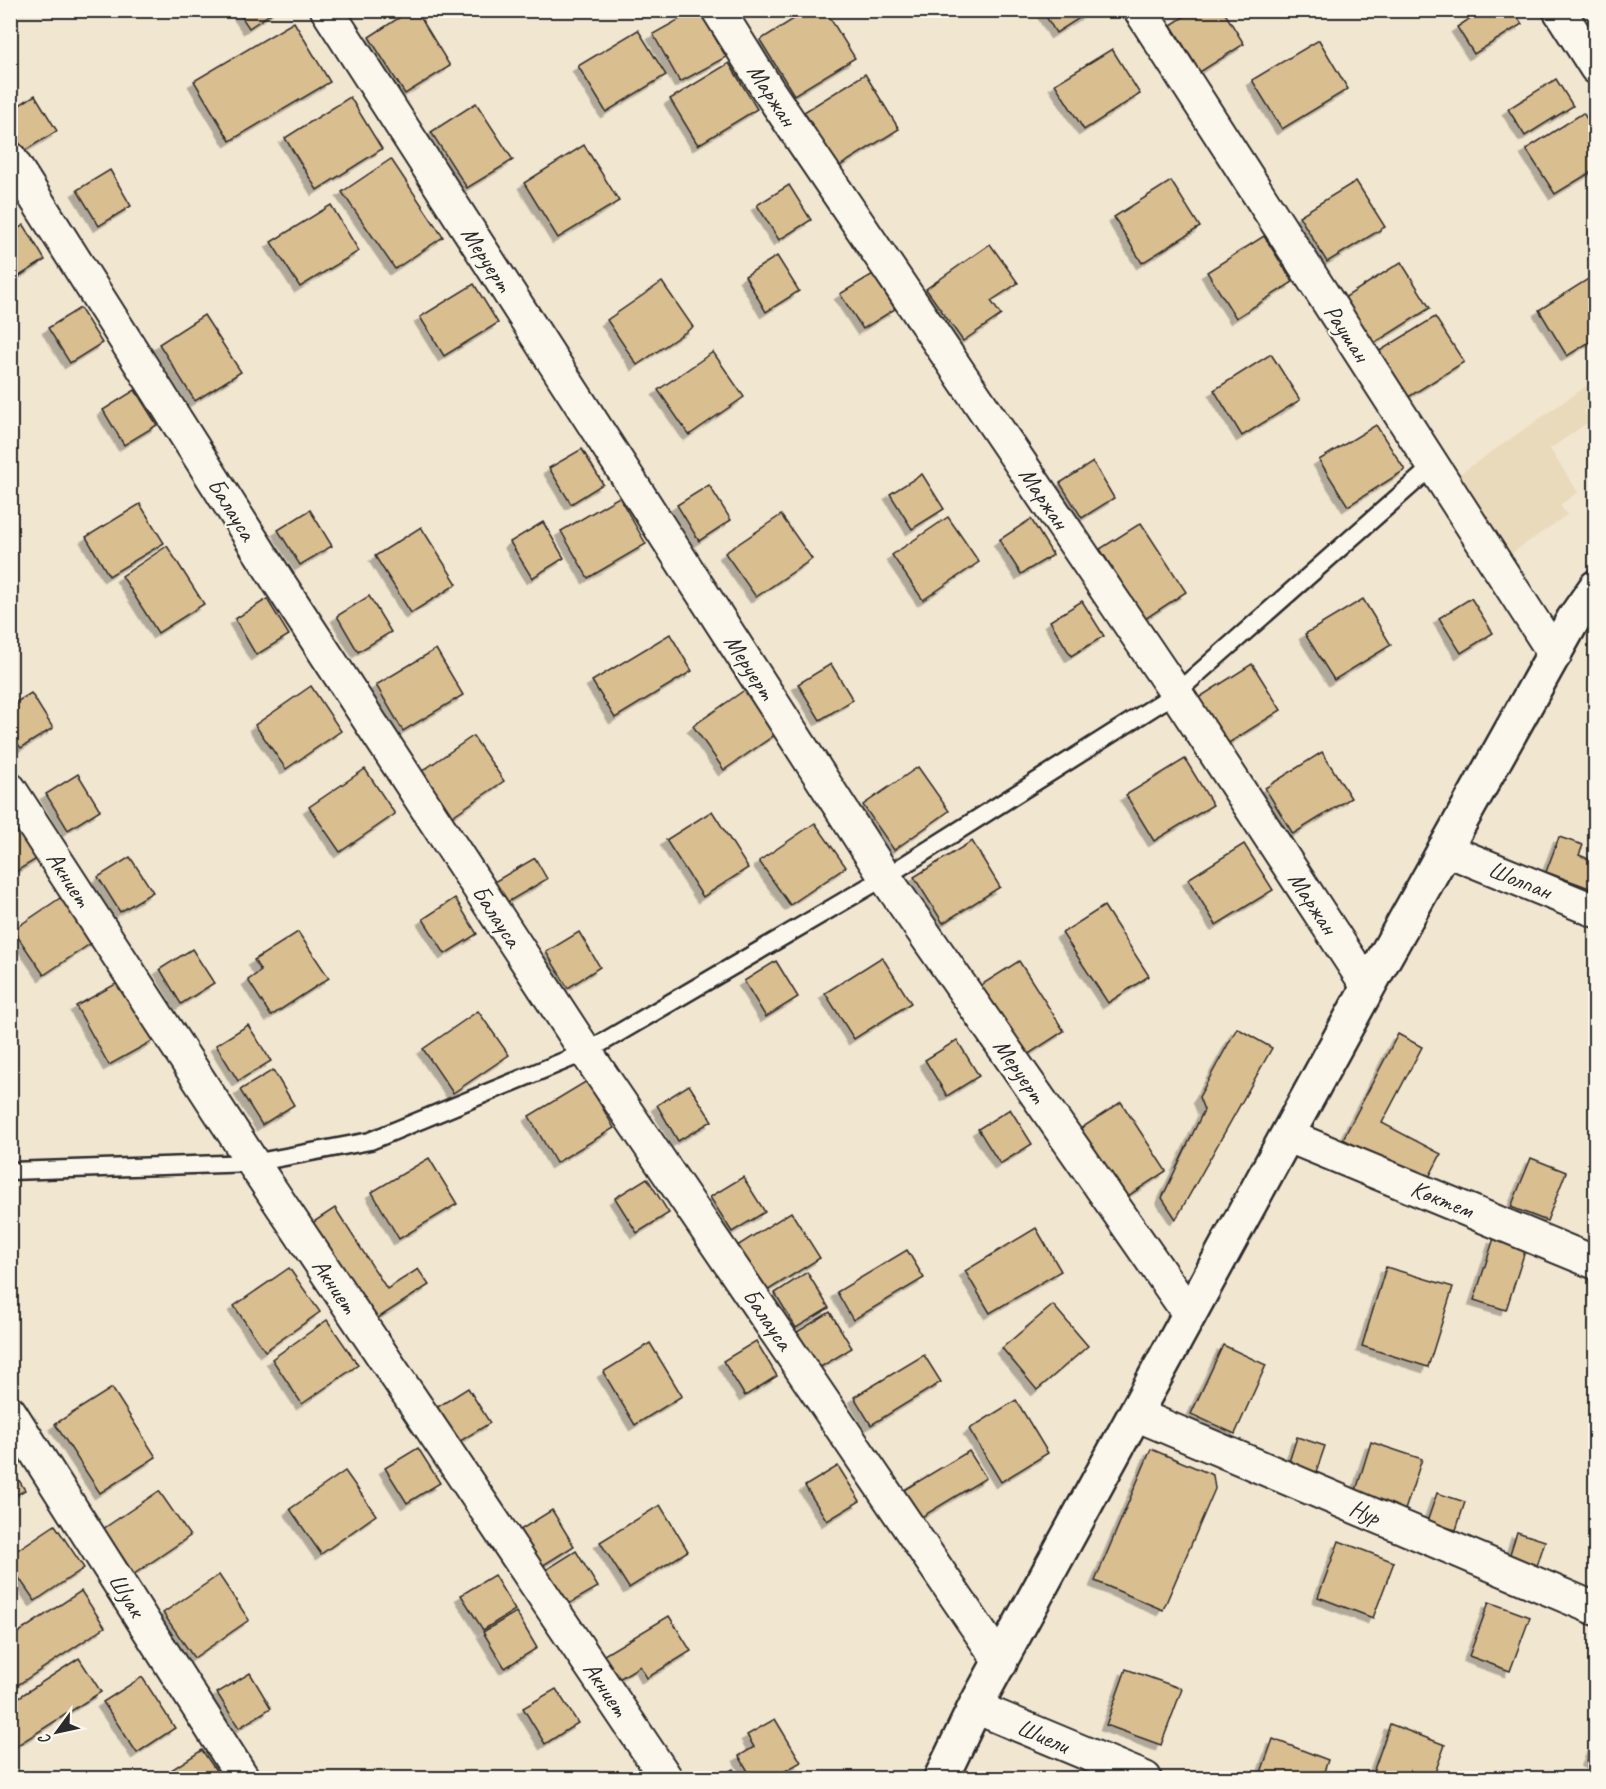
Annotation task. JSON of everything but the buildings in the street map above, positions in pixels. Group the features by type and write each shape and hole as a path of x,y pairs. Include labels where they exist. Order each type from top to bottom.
{"street":[{"name":"Меруерт","path":"327,10 885,877 1189,1314"},
{"name":"Маржан","path":"718,10 768,90 1176,693 1368,987"},
{"name":"Раушан","path":"1140,10 1555,655"},
{"path":"1559,10 1596,68"},
{"name":"Балауса","path":"10,158 278,581 586,1052 1001,1663"},
{"path":"940,1779 975,1707 1368,987 1574,620 1596,587"},
{"name":"Акниет","path":"10,789 253,1163 666,1779"},
{"name":"Шолпан","path":"1444,849 1596,911"},
{"name":"Көктем","path":"1288,1136 1596,1263"},
{"name":"Шуак","path":"10,1412 243,1779"},
{"name":"Нур","path":"1135,1414 1596,1609"},
{"name":"Шиели","path":"975,1707 1145,1779"}],"lane":[{"path":"10,1171 253,1163 370,1141 586,1052 885,877 1176,693 1433,466"}],"shaded area":[{"path":"1595,380 1595,402 1584,411 1590,421 1550,449 1578,492 1560,505 1567,515 1505,558 1451,480"}]}
